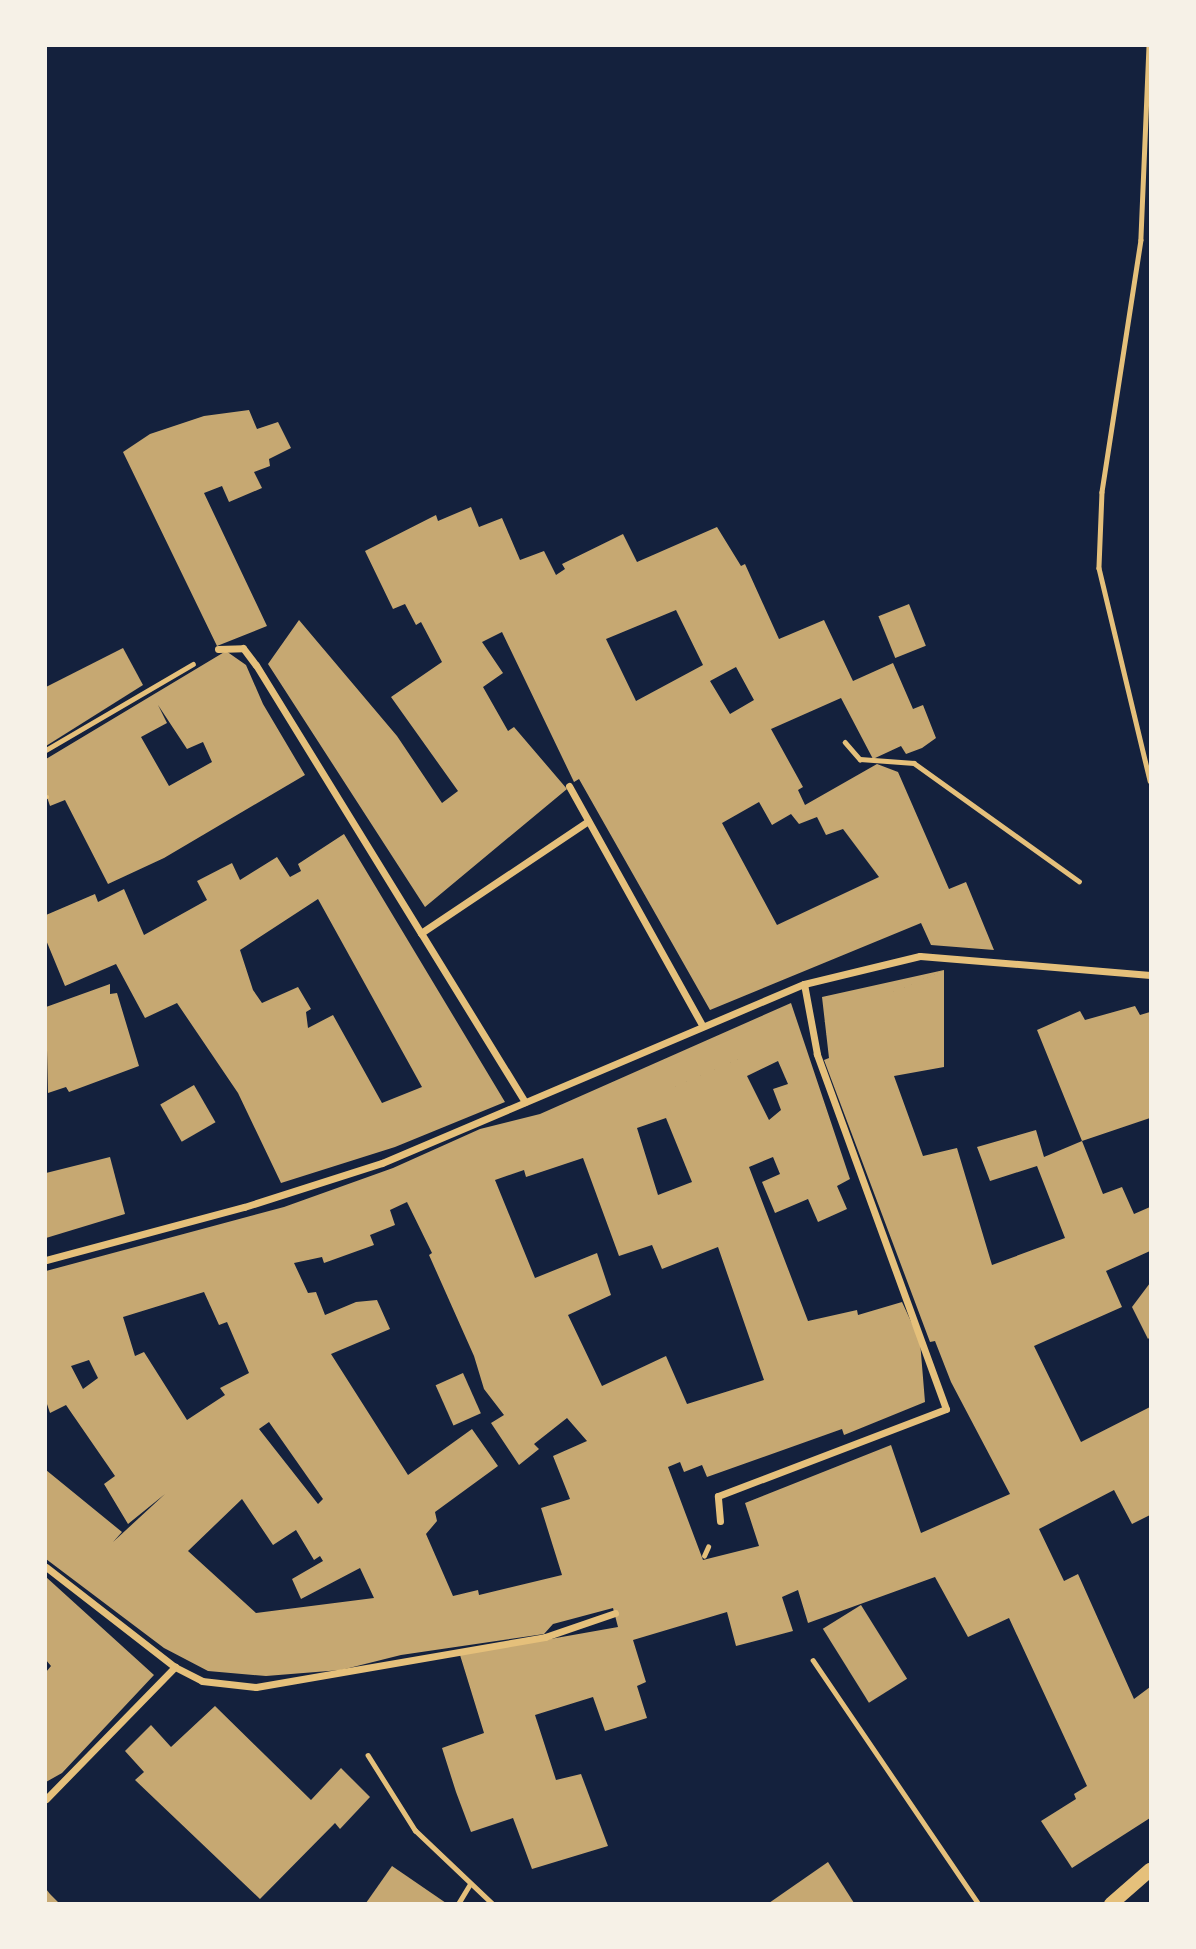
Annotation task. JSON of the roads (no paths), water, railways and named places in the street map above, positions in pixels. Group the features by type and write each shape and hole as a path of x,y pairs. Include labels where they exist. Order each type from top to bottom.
{"main road":[{"path":"1111,1903 1150,1870"}],"street":[{"path":"218,649 243,648 257,665 525,1102"},
{"path":"569,786 702,1025"},
{"path":"421,933 588,821"},
{"path":"46,1260 244,1208 370,1167 804,984 920,956 1150,975"},
{"path":"720,1521 718,1496 946,1409 817,1054 804,984"},
{"path":"46,1566 175,1667 202,1681 256,1687 545,1637 615,1613"},
{"path":"46,1799 175,1667"}]}
